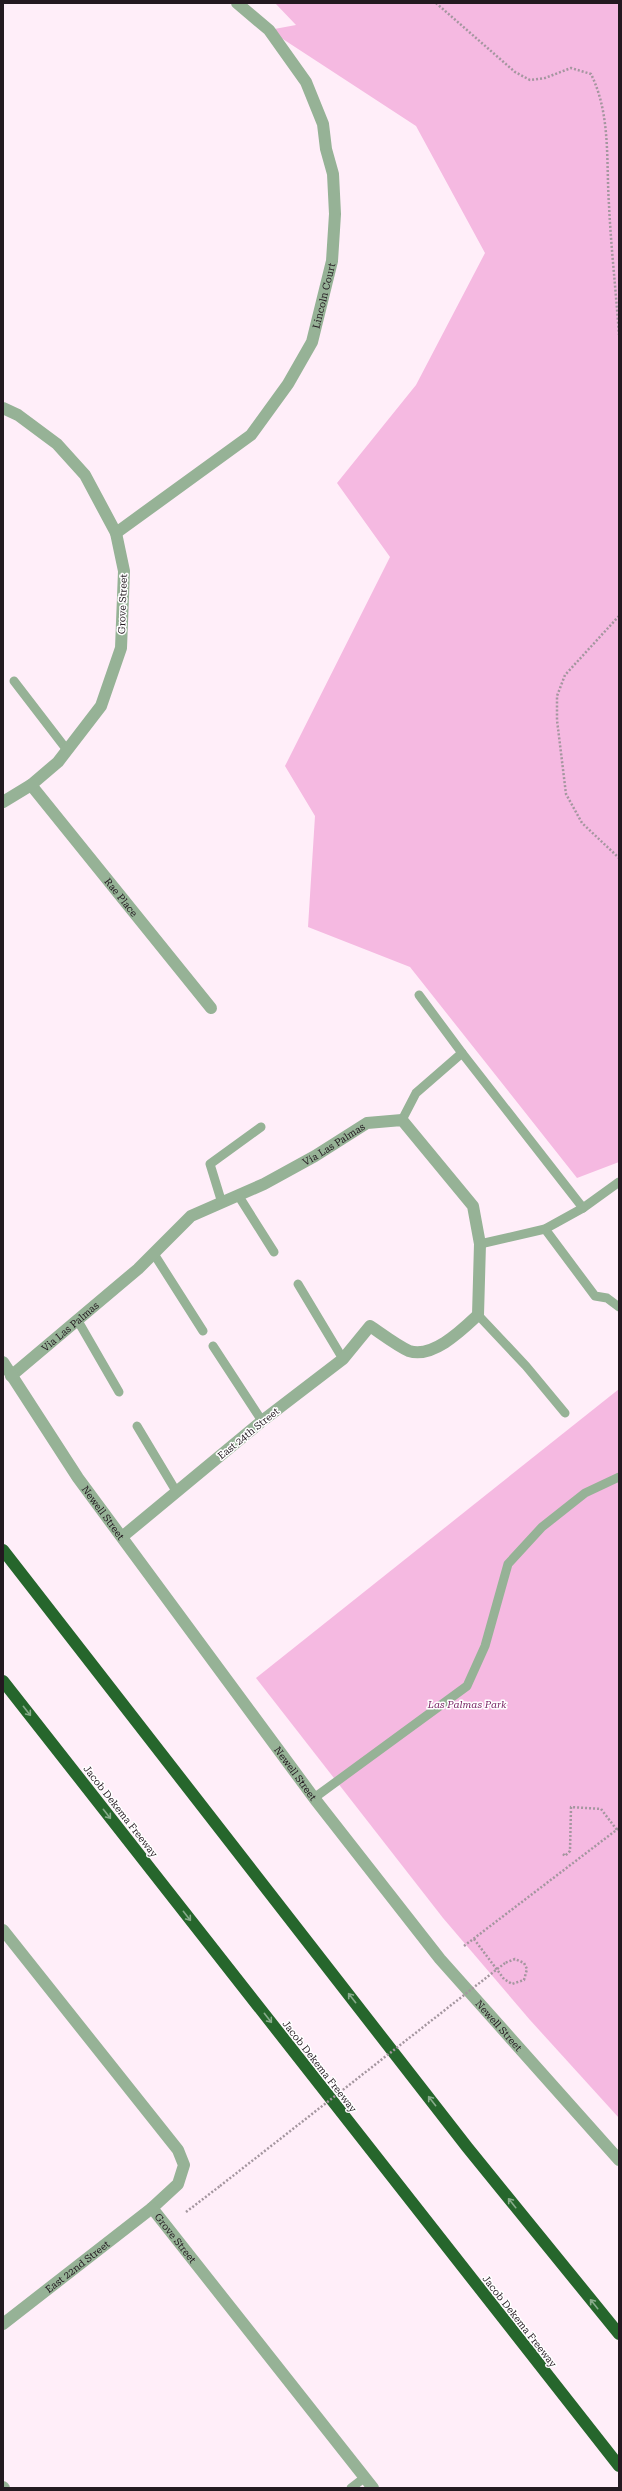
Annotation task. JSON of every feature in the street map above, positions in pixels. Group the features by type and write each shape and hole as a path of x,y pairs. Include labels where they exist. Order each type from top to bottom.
{"highway":[{"path":"3,1550 467,2147 619,2334"},
{"name":"Jacob Dekema Freeway","path":"3,1680 619,2466"}],"street":[{"name":"Lincoln Court","path":"116,533 161,503 252,435 288,384 312,342 332,261 335,214 333,174 326,149 323,124 306,82 268,30 236,3"},
{"name":"Grove Street","path":"3,408 18,414 57,444 85,475 116,533 124,571 121,648 101,706 58,762 31,786 3,802"},
{"name":"Rae Place","path":"31,786 211,1008"},
{"name":"Via Las Palmas","path":"11,1376 78,1321 154,1254 192,1216 222,1203 315,1156 367,1123 402,1120"},
{"path":"402,1120 473,1206 480,1244 478,1315"},
{"name":"East 24th Street","path":"122,1537 262,1421 343,1359 370,1326 410,1351 424,1351 452,1340 478,1315"},
{"name":"Newell Street","path":"3,1362 78,1478 314,1798 440,1959 619,2160"},
{"name":"Grove Street","path":"3,1930 178,2150 184,2165 178,2184 152,2208 372,2488"},
{"name":"East 22nd Street","path":"3,2324 152,2208"}],"lane":[{"path":"14,681 67,750"},
{"path":"419,995 462,1053 583,1208"},
{"path":"402,1120 416,1093 462,1053"},
{"path":"222,1203 210,1164 262,1126"},
{"path":"480,1244 545,1229 583,1208 619,1182"},
{"path":"238,1195 274,1252"},
{"path":"545,1229 595,1296 607,1298 619,1307"},
{"path":"154,1254 203,1331"},
{"path":"298,1284 343,1359"},
{"path":"478,1315 526,1366 565,1413"},
{"path":"78,1321 119,1392"},
{"path":"213,1346 262,1421"},
{"path":"137,1426 176,1491"},
{"path":"314,1798 467,1686 485,1646 508,1564 548,1522 585,1493 619,1477"},
{"path":"352,2488 364,2478"}],"path":[{"path":"436,3 515,72 530,80 545,78 571,68 591,74 598,89 606,124 608,204 619,335"},
{"path":"619,616 565,676 557,696 557,720 566,794 582,823 619,858"},
{"path":"464,1946 618,1829 601,1809 572,1807 570,1851 565,1856 563,1854"},
{"path":"186,2212 220,2186 505,1963 515,1959 524,1963 527,1969 524,1980 512,1984 504,1979 474,1939"}],"green space":[{"path":"275,3 619,3 619,1162 577,1178 410,967 308,927 315,816 285,766 390,557 337,483 416,385 485,253 416,126 269,30 296,25"},
{"name":"Las Palmas Park","path":"619,1389 619,2118 530,2020 443,1918 256,1678"}]}
